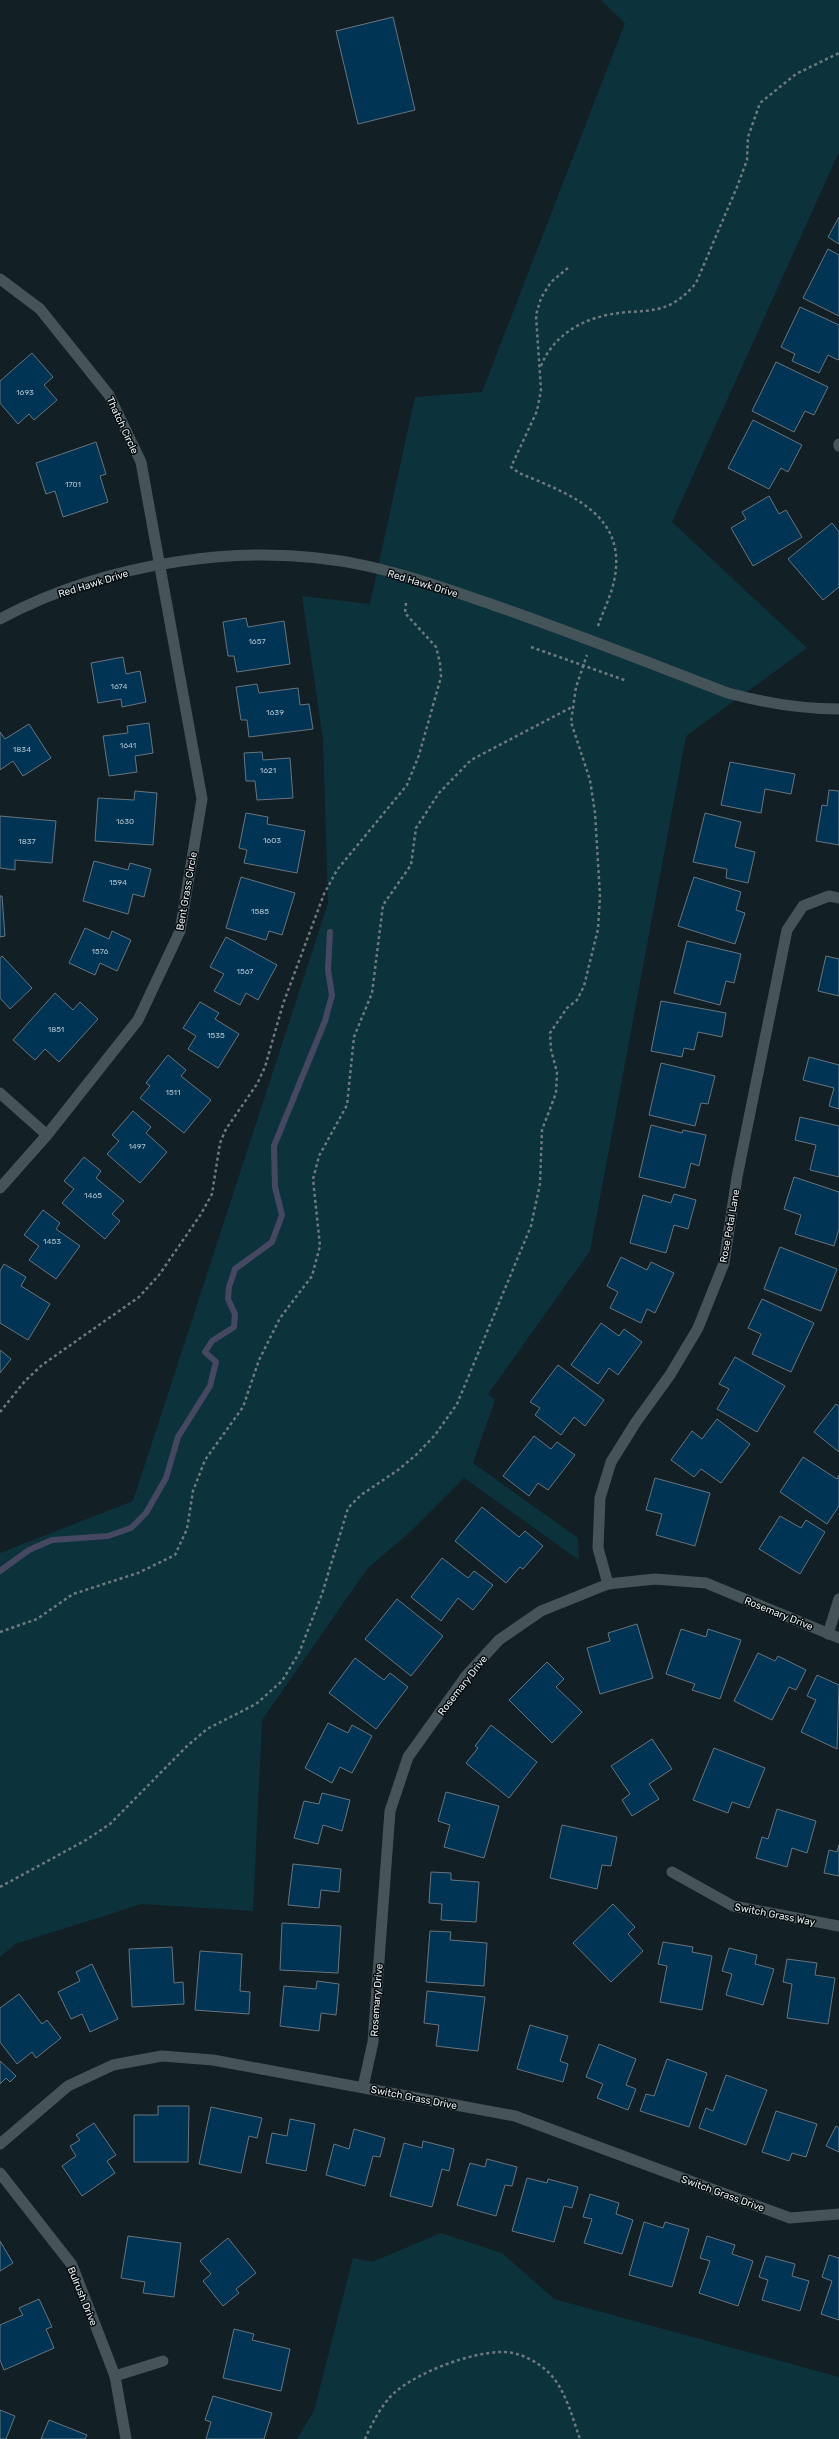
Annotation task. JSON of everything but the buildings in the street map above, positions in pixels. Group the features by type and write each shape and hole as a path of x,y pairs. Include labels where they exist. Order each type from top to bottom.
{"street":[{"name":"Thatch Circle","path":"0,279 40,309 109,395 141,462 159,564"},
{"name":"Red Hawk Drive","path":"0,619 21,608 66,589 159,564 243,557 312,558 367,566 400,575 537,621 728,693 762,702 791,707 839,709"},
{"name":"Bent Grass Circle","path":"0,1188 47,1135 138,1020 180,932 202,799 159,564"},
{"name":"Rose Petal Lane","path":"608,1584 598,1548 600,1498 611,1462 636,1422 670,1375 698,1328 724,1263 738,1177 787,930 803,906 829,896 839,898"},
{"path":"0,1093 47,1135"},
{"name":"Rosemary Drive","path":"363,2088 373,2042 390,1811 408,1757 466,1676 499,1640 541,1611 608,1584 655,1579 706,1583 839,1638"},
{"path":"828,1634 839,1599"},
{"name":"Switch Grass Way","path":"672,1872 733,1906 839,1926"},
{"name":"Switch Grass Drive","path":"0,2144 68,2086 113,2065 162,2056 213,2060 515,2116 790,2218 839,2214"},
{"name":"Bulrush Drive","path":"0,2173 72,2265 115,2376 126,2439"},
{"path":"115,2376 163,2361"}],"path":[{"path":"541,366 546,353 555,342 577,327 606,315 660,309 673,304 687,294 696,283 737,187 747,160 748,137 760,102 796,74 839,53"},
{"path":"568,268 550,282 541,298 536,316 537,342 541,366 541,390 537,411 511,467 519,473 585,504 601,518 611,537 616,561 612,588 596,630"},
{"path":"0,1412 20,1386 42,1365 139,1297 159,1275 201,1214 212,1194 220,1143 226,1129 257,1084 264,1067 283,1004 324,894 337,870 407,786 420,755 441,677 440,663 436,647 406,613 406,603"},
{"path":"531,647 627,681"},
{"path":"0,1887 86,1840 110,1824 186,1747 207,1729 256,1704 282,1681 299,1653 322,1594 348,1508 361,1494 398,1470 417,1454 435,1435 457,1404 531,1226 540,1184 542,1130 556,1093 557,1072 551,1050 550,1033 567,1008 577,1000 584,986 598,929 600,896 595,813 590,780 571,722 576,687 589,651"},
{"path":"0,1632 37,1619 73,1594 138,1573 175,1555 187,1529 193,1491 206,1460 243,1407 259,1360 280,1318 312,1276 320,1246 313,1179 319,1156 347,1105 354,1037 372,993 383,905 410,865 416,828 439,793 471,760 573,706"},
{"path":"365,2439 393,2394 412,2379 472,2357 501,2352 520,2355 548,2371 559,2386 580,2439"}],"shaded area":[{"path":"601,0 839,0 839,152 672,522 807,648 686,736 590,1251 488,1394 495,1400 473,1463 578,1538 579,1560 464,1478 411,1531 367,1569 262,1720 253,1911 142,1904 15,1944 0,1957 0,1553 133,1501 328,903 323,739 302,596 370,604 415,397 482,392 625,23"},
{"path":"441,2233 502,2253 554,2299 839,2377 839,2439 297,2439 314,2411 353,2258 372,2262"}],"waterway":[{"path":"0,1571 29,1550 52,1540 108,1536 131,1528 146,1513 166,1478 178,1437 210,1386 216,1362 205,1352 212,1341 234,1327 235,1314 228,1299 229,1287 235,1269 272,1242 282,1215 275,1187 274,1146 325,1021 332,995 328,970 330,932"}]}
